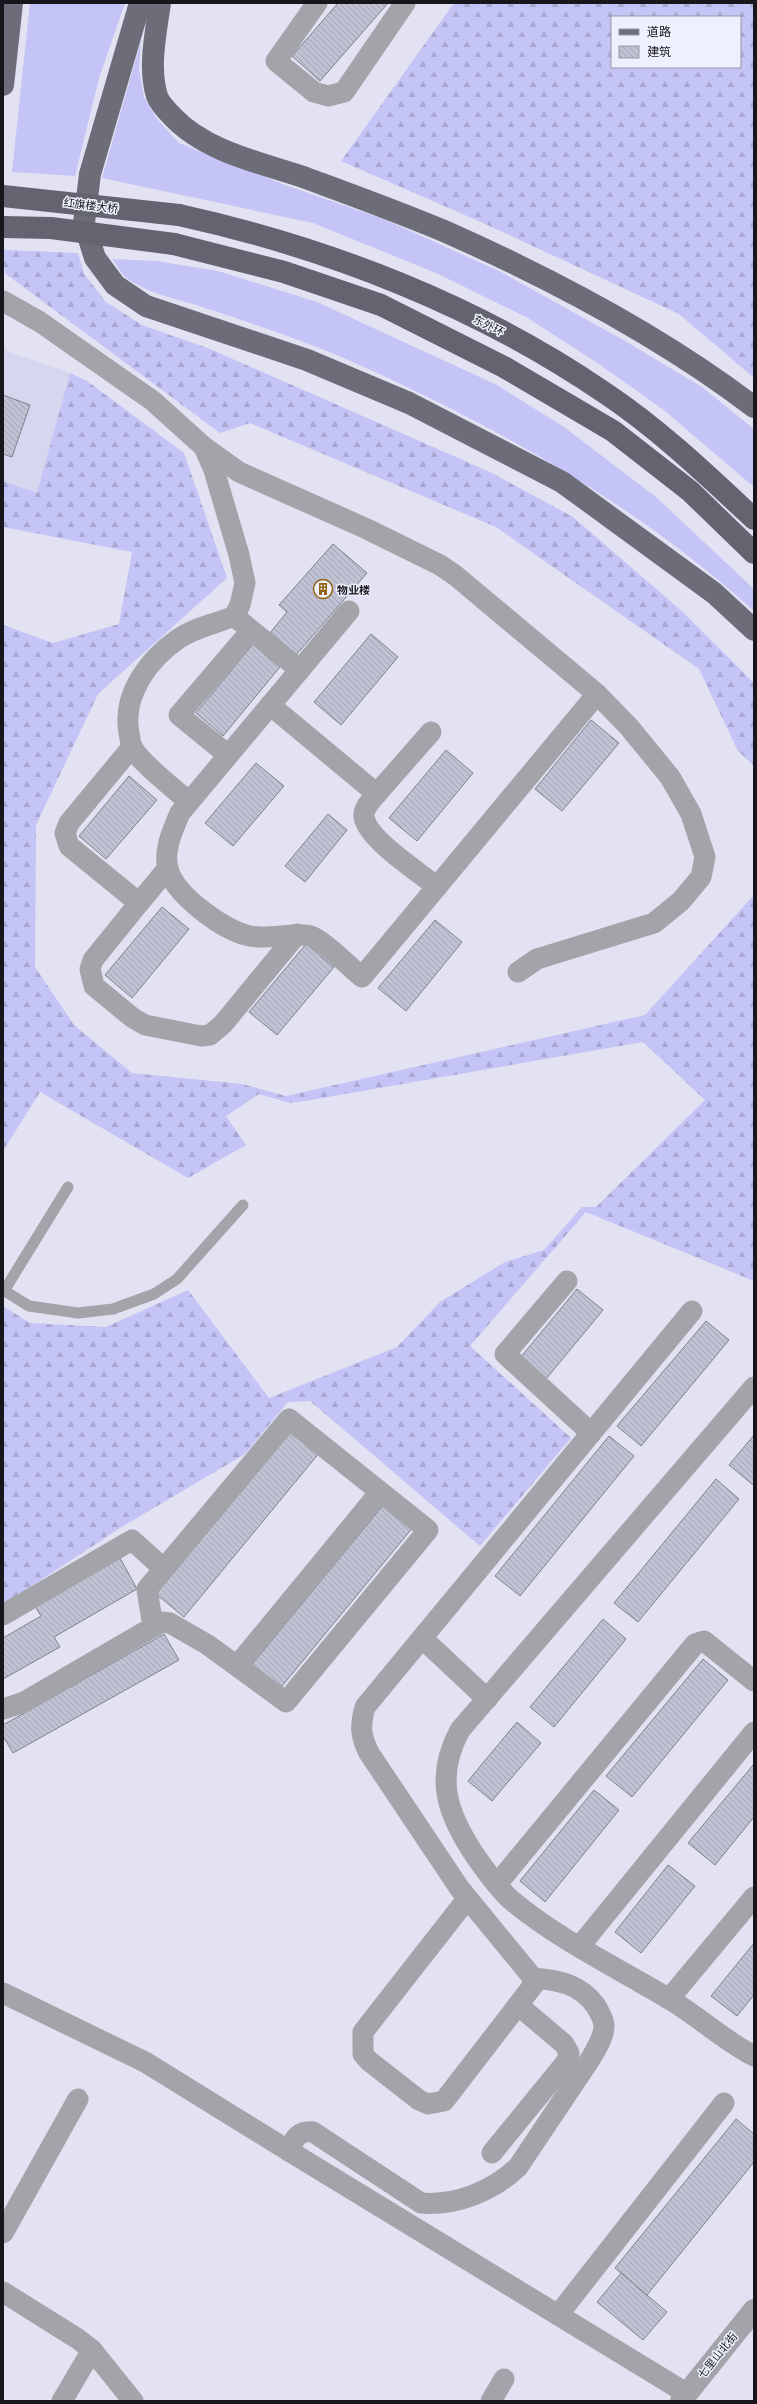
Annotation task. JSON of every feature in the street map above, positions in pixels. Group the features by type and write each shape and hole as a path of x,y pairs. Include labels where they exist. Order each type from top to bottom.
{"highway":[{"name":"红旗楼大桥","path":"3,196 179,215"},
{"name":"东外环","path":"179,215 236,228 310,249 420,292 516,339 605,393 690,459 754,519"},
{"path":"3,227 51,228 174,244 284,272 381,305 504,367 613,432 690,491 754,552"}],"main road":[{"path":"3,84 12,3"},
{"path":"140,3 90,174 84,223 95,258 115,286 146,306 307,360 409,403 562,482 714,594 754,630"},
{"path":"160,3 154,60 157,97 173,118 198,137 224,149 354,195 444,232 566,290 713,376 754,407"}],"street":[{"path":"317,3 276,61 314,92 328,96 344,92 405,3"},
{"path":"3,301 40,322 153,401 204,447 240,472 440,565 597,694 629,727 670,777 691,814 705,857 701,877 681,901 654,923 537,959 518,972"},
{"path":"190,802 141,758 132,747 127,721 128,703 137,683 151,664 178,639 204,626 234,616 240,605 245,583 239,556 214,470 204,447"},
{"path":"349,611 180,813 173,829 168,849 168,868 176,884 190,901 236,931 250,936 277,938 297,934 312,936 362,977 597,694"},
{"path":"234,616 300,670"},
{"path":"228,755 179,715 243,640"},
{"path":"270,705 376,794"},
{"path":"431,732 376,794 366,808 364,817 369,829 378,840 437,887"},
{"path":"132,747 69,823 65,833 69,846 139,903"},
{"path":"168,868 93,960 90,969 94,986 133,1018 145,1025 201,1036 210,1035 223,1024 297,934"},
{"path":"567,1281 505,1354 591,1433"},
{"path":"289,2151 293,2141 299,2134 304,2131 313,2132 421,2203 446,2203 485,2190 504,2180 518,2167 591,2058 604,2026 601,2014 590,1999 575,1987 556,1980 533,1978 467,1899 362,1739 361,1722 365,1707 692,1311"},
{"path":"754,1387 460,1730 449,1750 446,1775 449,1805 461,1835 497,1884 530,1915 689,2011 737,2047 754,2056"},
{"path":"3,1709 24,1702 153,1627 161,1622 170,1623 237,1666 286,1702 428,1530 290,1419 147,1589 153,1627"},
{"path":"237,1666 380,1492"},
{"path":"3,1615 132,1540 164,1569"},
{"path":"422,1638 487,1699"},
{"path":"497,1884 695,1644 704,1642 754,1681"},
{"path":"580,1946 754,1732"},
{"path":"669,1999 754,1897"},
{"path":"467,1899 363,2032 363,2054 419,2100 428,2104 437,2104 444,2101 519,2006 538,1979"},
{"path":"3,1993 18,1998 145,2062 558,2315 684,2397"},
{"path":"492,2153 566,2061 569,2053 564,2044 519,2006"},
{"path":"3,2234 78,2099"},
{"path":"558,2315 724,2103"},
{"path":"3,2292 78,2339 92,2350 133,2401"},
{"name":"七里山北街","path":"684,2397 754,2310"},
{"path":"62,2401 92,2350"},
{"path":"490,2401 504,2379"}],"lane":[{"path":"68,1187 3,1290 29,1306 78,1314 113,1309 154,1294 177,1280 243,1205"}],"shaded area":[{"path":"3,346 7,351 70,373 37,494 3,481"}],"green space":[{"path":"30,3 125,3 99,78 75,176 12,172"},
{"path":"454,3 754,3 754,378 679,314 483,223 341,161"},
{"path":"141,41 139,69 144,97 157,119 179,143 285,185 386,220 499,271 625,341 702,387 754,429 754,487 665,411 599,364 526,317 436,273 313,223 102,178"},
{"path":"3,250 78,253 84,274 106,302 142,325 210,349 490,472 573,517 685,614 754,683 754,766 738,751 699,669 496,527 250,423 220,433 6,274 3,263"},
{"path":"112,259 156,261 218,271 317,302 497,385 564,427 656,497 754,589 754,611 708,572 660,535 560,468 507,438 399,383 344,358 310,344 146,289 126,277"},
{"path":"70,373 87,381 184,453 227,578 98,694 36,825 35,967 74,1025 132,1073 242,1084 286,1096 645,1015 754,895 754,1281 586,1212 470,1346 571,1438 480,1546 310,1401 288,1402 245,1454 120,1528 3,1605 3,1306 30,1323 106,1327 188,1290 269,1398 397,1347 440,1302 505,1262 544,1250 582,1207 596,1207 705,1100 643,1042 290,1103 259,1094 226,1116 246,1145 188,1178 40,1092 3,1151 3,625 53,643 119,624 132,552 3,527 3,481 37,493"}],"building":[{"path":"338,3 388,3 320,81 292,56"},
{"path":"3,395 30,405 12,457 3,454"},
{"name":"物业楼","path":"333,544 367,573 296,655 270,633 287,612 279,605"},
{"path":"371,634 398,657 341,725 314,702"},
{"path":"253,644 280,667 223,736 196,713"},
{"path":"591,720 619,743 562,811 535,789"},
{"path":"446,750 473,773 417,841 389,818"},
{"path":"256,763 284,786 233,846 205,823"},
{"path":"129,776 157,800 106,859 79,836"},
{"path":"328,814 347,830 305,882 285,866"},
{"path":"162,907 189,929 132,998 105,975"},
{"path":"435,920 462,942 406,1011 378,988"},
{"path":"306,944 334,967 277,1035 249,1012"},
{"path":"577,1289 603,1310 546,1379 520,1358"},
{"path":"706,1321 729,1340 641,1446 617,1426"},
{"path":"292,1429 320,1452 184,1617 156,1594"},
{"path":"754,1435 754,1484 753,1485 729,1465"},
{"path":"609,1436 634,1456 520,1596 495,1576"},
{"path":"716,1479 739,1499 638,1622 614,1603"},
{"path":"385,1503 414,1526 278,1691 249,1668"},
{"path":"120,1558 137,1589 54,1637 60,1647 3,1679 3,1638 41,1616 35,1606"},
{"path":"603,1619 626,1639 554,1727 530,1707"},
{"path":"164,1634 179,1660 13,1753 3,1736 3,1725"},
{"path":"703,1659 728,1680 632,1797 606,1776"},
{"path":"517,1722 541,1743 492,1801 468,1781"},
{"path":"754,1764 754,1817 715,1865 688,1843"},
{"path":"594,1790 619,1810 545,1902 520,1881"},
{"path":"668,1865 695,1886 641,1953 615,1932"},
{"path":"754,1943 754,1995 737,2016 711,1996"},
{"path":"736,2119 754,2134 754,2162 647,2295 615,2268"},
{"path":"621,2273 667,2312 643,2340 597,2302"}],"place":[{"name":"物业楼","path":"323,589"}]}
